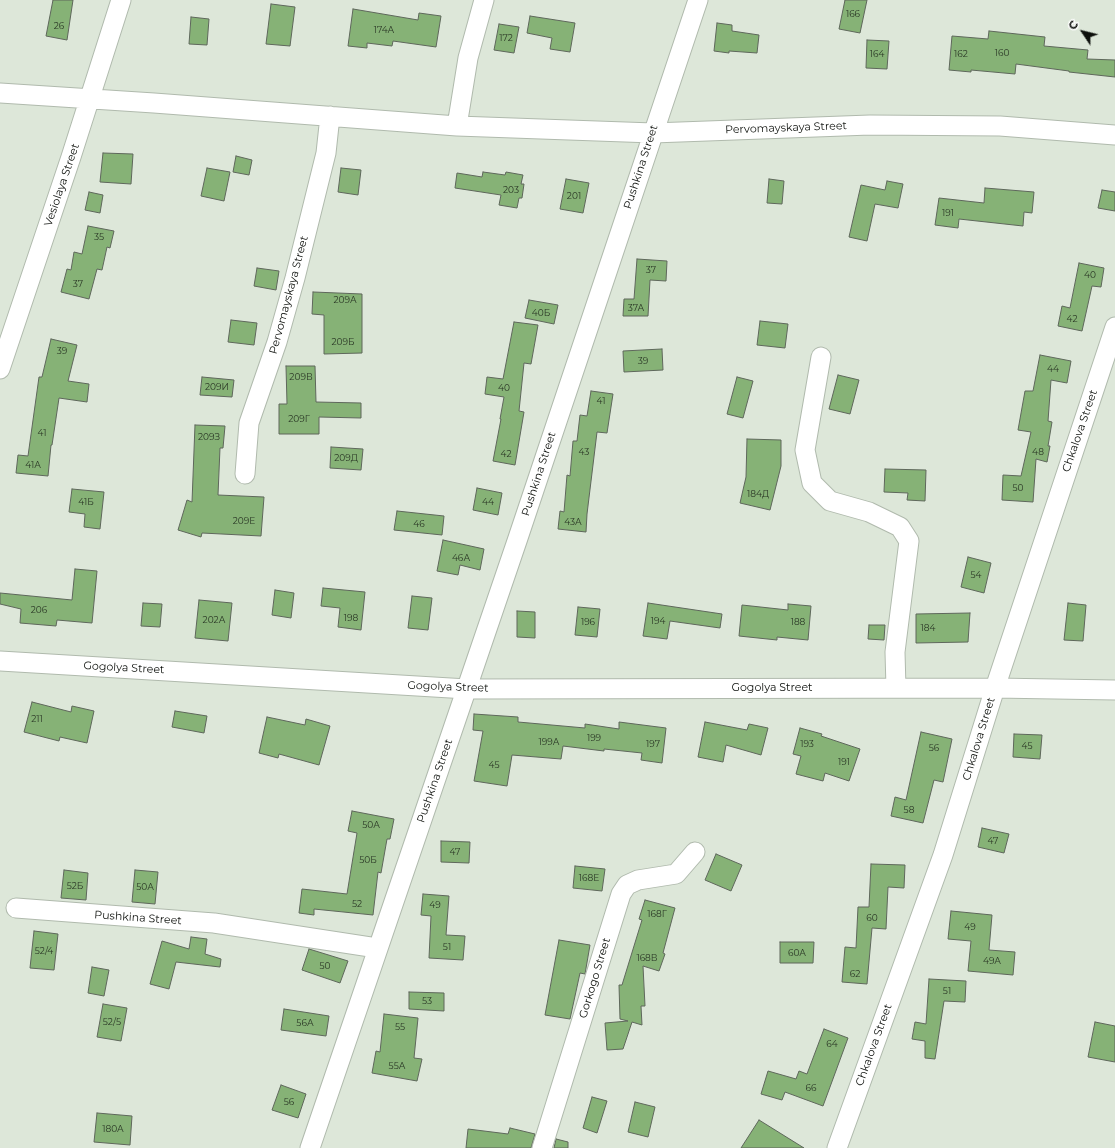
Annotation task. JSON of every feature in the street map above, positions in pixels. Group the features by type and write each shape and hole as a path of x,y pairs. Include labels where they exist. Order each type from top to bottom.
{"street":[{"name":"Vesiolaya Street","path":"0,369 90,99 121,0"},
{"path":"457,126 468,58 484,0"},
{"name":"Pushkina Street","path":"310,1148 521,530 698,0"},
{"name":"Pervomayskaya Street","path":"0,93 457,126 653,133 870,125 1000,126 1115,135"},
{"name":"Pervomayskaya Street","path":"245,474 249,423 277,342 295,278 326,153 330,116"},
{"name":"Chkalova Street","path":"837,1148 943,855 995,688 1115,328"},
{"path":"821,357 805,450 812,483 830,501 869,512 900,527 909,541 896,652 896,688"},
{"name":"Gogolya Street","path":"0,661 467,689 995,688 1115,690"},
{"name":"Gorkogo Street","path":"542,1148 621,894 627,885 638,880 676,874 695,852"},
{"name":"Pushkina Street","path":"16,908 214,923 378,948"}],"building":[{"path":"53,0 73,0 67,40 46,36"},
{"path":"845,0 867,0 860,33 839,29"},
{"path":"271,4 295,7 290,46 266,44"},
{"path":"353,9 418,20 419,13 441,16 436,47 393,41 392,46 367,43 367,48 348,46"},
{"path":"530,16 575,23 570,52 550,49 552,38 527,33"},
{"path":"191,17 209,19 207,45 189,44"},
{"path":"717,23 732,25 732,31 759,35 757,53 729,51 729,53 714,51"},
{"path":"499,24 519,27 514,53 494,50"},
{"path":"989,31 1045,37 1044,46 1088,50 1087,59 1115,60 1115,77 1016,64 1015,74 971,70 971,72 949,70 952,36 988,39"},
{"path":"867,40 889,41 887,69 866,68"},
{"path":"103,153 133,154 131,184 100,182"},
{"path":"236,156 252,160 249,175 233,172"},
{"path":"207,168 230,172 224,201 201,196"},
{"path":"341,168 361,170 358,195 338,192"},
{"path":"483,172 505,175 506,172 523,175 521,184 524,184 522,198 519,198 517,208 499,205 501,195 455,188 457,173 482,177"},
{"path":"566,179 589,183 583,213 560,209"},
{"path":"769,179 784,181 782,204 767,203"},
{"path":"887,181 903,184 898,208 875,204 867,241 849,237 861,185 885,190"},
{"path":"985,188 1034,192 1032,213 1024,212 1023,226 959,219 958,228 935,225 939,198 984,203"},
{"path":"1102,190 1115,192 1115,211 1098,208"},
{"path":"89,192 103,195 100,213 85,210"},
{"path":"88,226 114,231 110,248 107,247 102,270 97,269 89,299 61,292 67,269 71,270 74,252 82,254"},
{"path":"637,259 667,261 666,281 650,280 648,316 623,316 624,299 634,299"},
{"path":"1079,263 1104,268 1101,287 1092,286 1082,331 1058,326 1062,306 1070,308"},
{"path":"257,268 279,271 276,290 254,286"},
{"path":"313,292 362,294 362,353 324,354 324,315 312,314"},
{"path":"529,300 558,305 554,324 525,318"},
{"path":"231,320 257,323 254,345 228,342"},
{"path":"760,321 788,324 785,348 757,345"},
{"path":"514,322 538,325 531,364 524,363 519,411 524,412 515,465 493,461 504,397 485,394 487,377 503,379"},
{"path":"51,339 77,345 68,381 89,384 87,402 59,398 51,445 48,476 16,473 18,455 28,456 39,377 42,377"},
{"path":"662,349 663,370 624,372 623,351"},
{"path":"1040,355 1071,361 1067,383 1051,380 1048,421 1052,422 1047,462 1036,459 1033,502 1002,500 1003,475 1021,476 1031,432 1018,430 1025,391 1033,391"},
{"path":"286,366 315,366 316,402 361,403 361,418 319,417 319,434 279,434 279,404 287,404"},
{"path":"838,375 859,380 850,414 829,409"},
{"path":"202,377 234,380 232,397 200,395"},
{"path":"737,377 753,381 743,418 727,414"},
{"path":"591,391 613,394 607,433 597,432 586,532 558,529 560,511 564,512 567,475 570,476 573,441 577,441 580,415 587,416"},
{"path":"195,425 225,426 223,448 220,448 218,495 264,497 261,536 202,533 201,537 178,530 187,500 192,502"},
{"path":"747,439 781,440 781,466 770,510 740,503 746,477"},
{"path":"331,447 363,449 361,470 330,468"},
{"path":"885,469 926,470 925,501 907,500 908,493 884,492"},
{"path":"477,488 502,493 498,515 473,510"},
{"path":"72,489 104,492 100,529 84,527 85,514 69,512"},
{"path":"397,511 444,516 442,535 394,530"},
{"path":"443,540 484,549 480,570 460,565 458,575 437,571"},
{"path":"968,557 991,563 984,593 961,587"},
{"path":"75,569 97,571 92,623 57,620 56,626 20,623 21,609 0,604 0,593 72,600"},
{"path":"323,588 365,592 361,630 338,627 340,608 321,606"},
{"path":"275,590 294,593 291,618 272,615"},
{"path":"412,596 432,598 428,630 408,628"},
{"path":"199,600 232,603 228,641 195,638"},
{"path":"143,603 162,604 160,627 141,626"},
{"path":"648,603 722,614 720,628 670,621 667,639 643,636"},
{"path":"1068,603 1086,605 1083,641 1064,640"},
{"path":"788,604 811,606 808,640 777,637 777,640 739,636 742,605 788,610"},
{"path":"578,607 600,609 597,637 575,635"},
{"path":"517,611 535,612 535,638 517,637"},
{"path":"970,613 968,642 916,643 916,614"},
{"path":"869,625 885,625 884,640 868,639"},
{"path":"32,702 71,712 72,706 94,711 87,743 60,737 59,741 24,732"},
{"path":"175,711 207,716 204,733 172,727"},
{"path":"474,714 518,717 518,722 585,728 585,724 619,729 619,722 666,728 662,763 641,760 642,753 604,749 604,751 563,746 561,759 512,755 507,786 474,781 483,731 473,730"},
{"path":"267,717 305,725 306,719 330,726 319,765 279,754 278,758 259,753"},
{"path":"705,722 747,730 749,724 768,728 761,755 726,745 723,762 698,757"},
{"path":"800,728 822,734 821,736 860,749 849,781 825,773 823,781 796,774 801,756 793,754"},
{"path":"921,732 952,739 943,782 934,780 923,823 891,816 895,797 906,800"},
{"path":"1014,734 1042,735 1040,759 1013,757"},
{"path":"352,811 394,819 390,839 387,839 381,873 378,872 373,915 314,909 314,915 299,913 302,889 347,894 357,833 348,831"},
{"path":"982,828 1009,834 1004,853 978,847"},
{"path":"441,841 470,842 469,863 441,862"},
{"path":"716,854 742,865 731,891 705,880"},
{"path":"871,864 905,865 904,888 888,887 886,929 872,928 867,984 842,982 845,947 856,948 858,907 869,907"},
{"path":"575,866 605,869 602,891 573,888"},
{"path":"64,870 88,873 86,900 61,898"},
{"path":"135,870 158,872 155,904 132,902"},
{"path":"423,894 449,896 446,935 465,936 463,960 429,958 431,916 421,915"},
{"path":"645,900 675,908 663,953 665,954 659,971 643,966 645,1006 641,1006 642,1025 632,1022 623,1049 607,1050 605,1023 628,1021 620,1019 619,985 622,985 642,920 639,919"},
{"path":"951,911 992,915 989,950 1015,952 1013,975 968,971 971,941 948,939"},
{"path":"34,931 58,934 54,970 30,968"},
{"path":"191,937 207,939 205,954 221,959 220,967 176,962 169,989 150,984 162,941 189,949"},
{"path":"559,940 590,945 585,974 580,973 570,1019 545,1015"},
{"path":"780,942 814,942 813,963 780,963"},
{"path":"309,949 348,961 340,983 302,970"},
{"path":"92,967 109,970 104,996 88,993"},
{"path":"929,979 966,981 965,1002 944,1001 935,1059 925,1058 925,1041 912,1039 915,1022 926,1024"},
{"path":"409,992 444,993 444,1011 409,1009"},
{"path":"103,1004 127,1008 121,1041 97,1037"},
{"path":"284,1009 329,1016 326,1036 281,1030"},
{"path":"384,1014 418,1018 414,1058 422,1059 417,1081 372,1073 376,1051 380,1052"},
{"path":"1095,1022 1115,1026 1115,1062 1088,1057"},
{"path":"824,1029 848,1038 823,1106 785,1092 782,1100 761,1094 768,1071 796,1079 799,1071 807,1074"},
{"path":"281,1085 306,1094 298,1118 272,1110"},
{"path":"592,1097 607,1101 597,1133 583,1128"},
{"path":"635,1102 655,1107 648,1137 628,1132"},
{"path":"97,1113 132,1116 130,1145 94,1142"},
{"path":"759,1120 804,1148 741,1148"},
{"path":"510,1128 535,1134 531,1148 466,1148 468,1129 508,1134"},
{"path":"556,1139 568,1142 568,1148 554,1148"}]}
